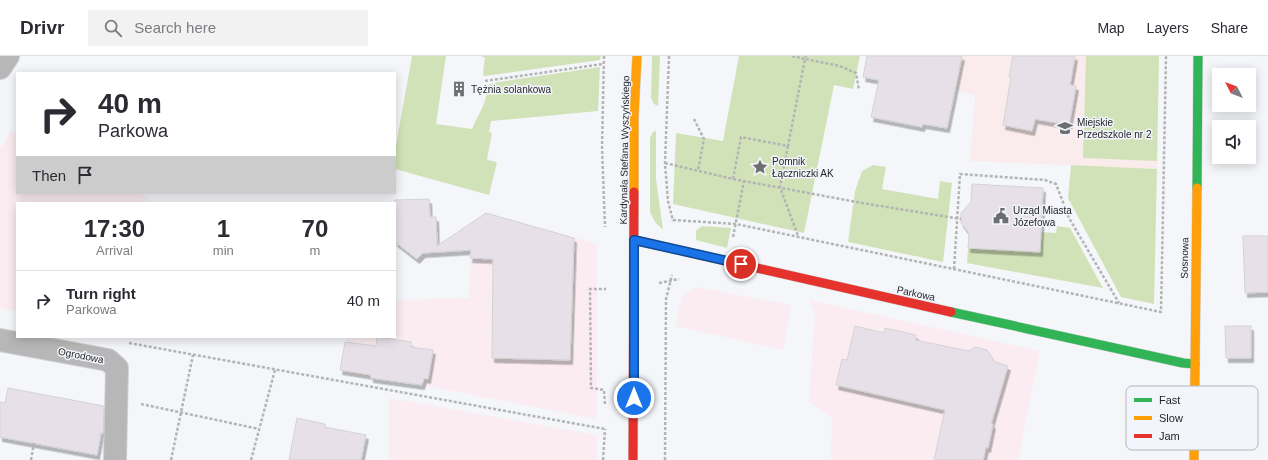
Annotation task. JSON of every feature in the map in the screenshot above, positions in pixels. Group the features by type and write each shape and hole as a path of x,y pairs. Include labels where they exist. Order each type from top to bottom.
{"street":[{"path":"0,68 8,56"},
{"name":"Kardynała Stefana Wyszyńskiego","path":"634,460 634,116 637,56"},
{"name":"Sosnowa","path":"1195,386 1198,56"},
{"name":"Parkowa","path":"634,240 833,286 1195,364"},
{"name":"Ogrodowa","path":"0,340 108,360 117,368 115,460"},
{"name":"Sosnowa","path":"1194,450 1194,460"}],"path":[{"path":"669,56 665,163 668,201 672,220 675,226"},
{"path":"792,56 806,57 840,66 856,73 859,90"},
{"path":"672,220 736,224 1161,312 1166,56"},
{"path":"799,237 780,187 806,57"},
{"path":"485,81 604,64"},
{"path":"694,119 704,139 698,170"},
{"path":"733,179 741,137 788,146"},
{"path":"665,163 733,179 862,203 961,219"},
{"path":"954,269 960,174 1044,180 1056,184 1069,218 1120,304"},
{"path":"728,261 744,181"},
{"path":"665,460 666,299 674,269"},
{"path":"606,289 590,289 591,388 604,390 606,410"},
{"path":"122,342 605,429"},
{"path":"171,460 193,354"},
{"path":"251,460 276,370"},
{"path":"135,403 259,429"},
{"path":"603,460 605,422"},
{"path":"31,460 34,443"}],"shaded area":[{"name":"Miejskie Przedszkole nr 2","path":"962,56 1159,56 1157,169 970,161 975,95 955,90"},
{"path":"11,131 16,134 16,194 140,194 153,202 16,202 16,311 0,308 0,149"},
{"path":"486,213 597,244 596,419 422,385 340,372 347,338 396,338 396,300 469,298 472,222"},
{"path":"695,287 791,305 783,350 676,326 681,298"},
{"path":"809,300 1040,351 1018,460 831,460 832,418 809,402 815,312"},
{"path":"389,398 597,435 597,460 389,460"}],"green space":[{"path":"412,56 446,56 436,124 472,129 484,103 487,85 498,82 600,67 598,111 491,121 489,132 492,133 487,160 497,162 489,195 396,169 396,145"},
{"path":"481,56 601,56 600,60 484,76 485,58"},
{"path":"652,56 660,56 658,106 654,104 651,98"},
{"path":"739,56 860,56 853,89 834,85 804,233 673,204 676,133 723,141"},
{"path":"1086,56 1159,56 1157,161 1083,158"},
{"path":"656,131 656,179 663,230 655,222 650,212 650,138 653,132"},
{"path":"873,165 886,167 882,189 938,199 940,181 952,183 943,262 848,242 855,191 862,171"},
{"path":"1071,165 1157,169 1154,304 1121,297 1068,198"},
{"path":"702,226 731,228 727,248 696,240 696,231"},
{"path":"1057,226 1070,228 1103,288 967,263 968,248 1039,252 1041,232 1056,233"}],"building":[{"path":"867,56 962,56 947,128 923,124 922,127 871,117 879,80 863,77"},
{"path":"1013,56 1075,56 1070,85 1076,86 1069,125 1035,119 1032,131 1003,125"},
{"name":"Urząd Miasta Józefowa","path":"972,184 1043,188 1040,252 968,248 969,233 961,223 961,213 971,202"},
{"path":"429,199 430,217 436,217 437,246 486,213 574,238 570,360 492,358 493,259 470,258 471,250 423,253 417,259 396,243 395,200"},
{"path":"1243,236 1268,236 1268,292 1245,293"},
{"path":"855,326 884,333 885,328 916,335 915,340 969,351 975,347 987,350 995,362 1008,366 991,424 993,424 988,448 986,447 983,460 934,460 945,410 836,385 842,359 847,360"},
{"path":"1225,326 1251,326 1251,358 1226,358"},
{"path":"377,338 384,338 411,342 411,347 433,350 428,379 424,378 422,385 371,378 371,375 340,370 345,342 376,346"},
{"path":"8,388 104,406 103,433 101,433 97,455 0,437 0,402 5,403"},
{"path":"297,418 325,424 325,427 366,435 361,460 289,460"}],"traffic: fast":[{"path":"1197,188 1198,56"},
{"path":"951,312 1183,363 1195,364"}],"traffic: slow":[{"path":"634,192 634,116 637,56"},
{"path":"1195,386 1197,188"},
{"path":"1194,450 1194,460"}],"traffic: jam":[{"path":"633,460 634,192"},
{"path":"634,240 951,312"}],"place":[{"name":"Tężnia solankowa","path":"459,89"},
{"name":"Miejskie Przedszkole nr 2","path":"1065,128"},
{"name":"Pomnik Łączniczki AK","path":"760,167"},
{"name":"Urząd Miasta Józefowa","path":"1001,216"}],"route":[{"path":"634,398 634,240 741,264"}]}
